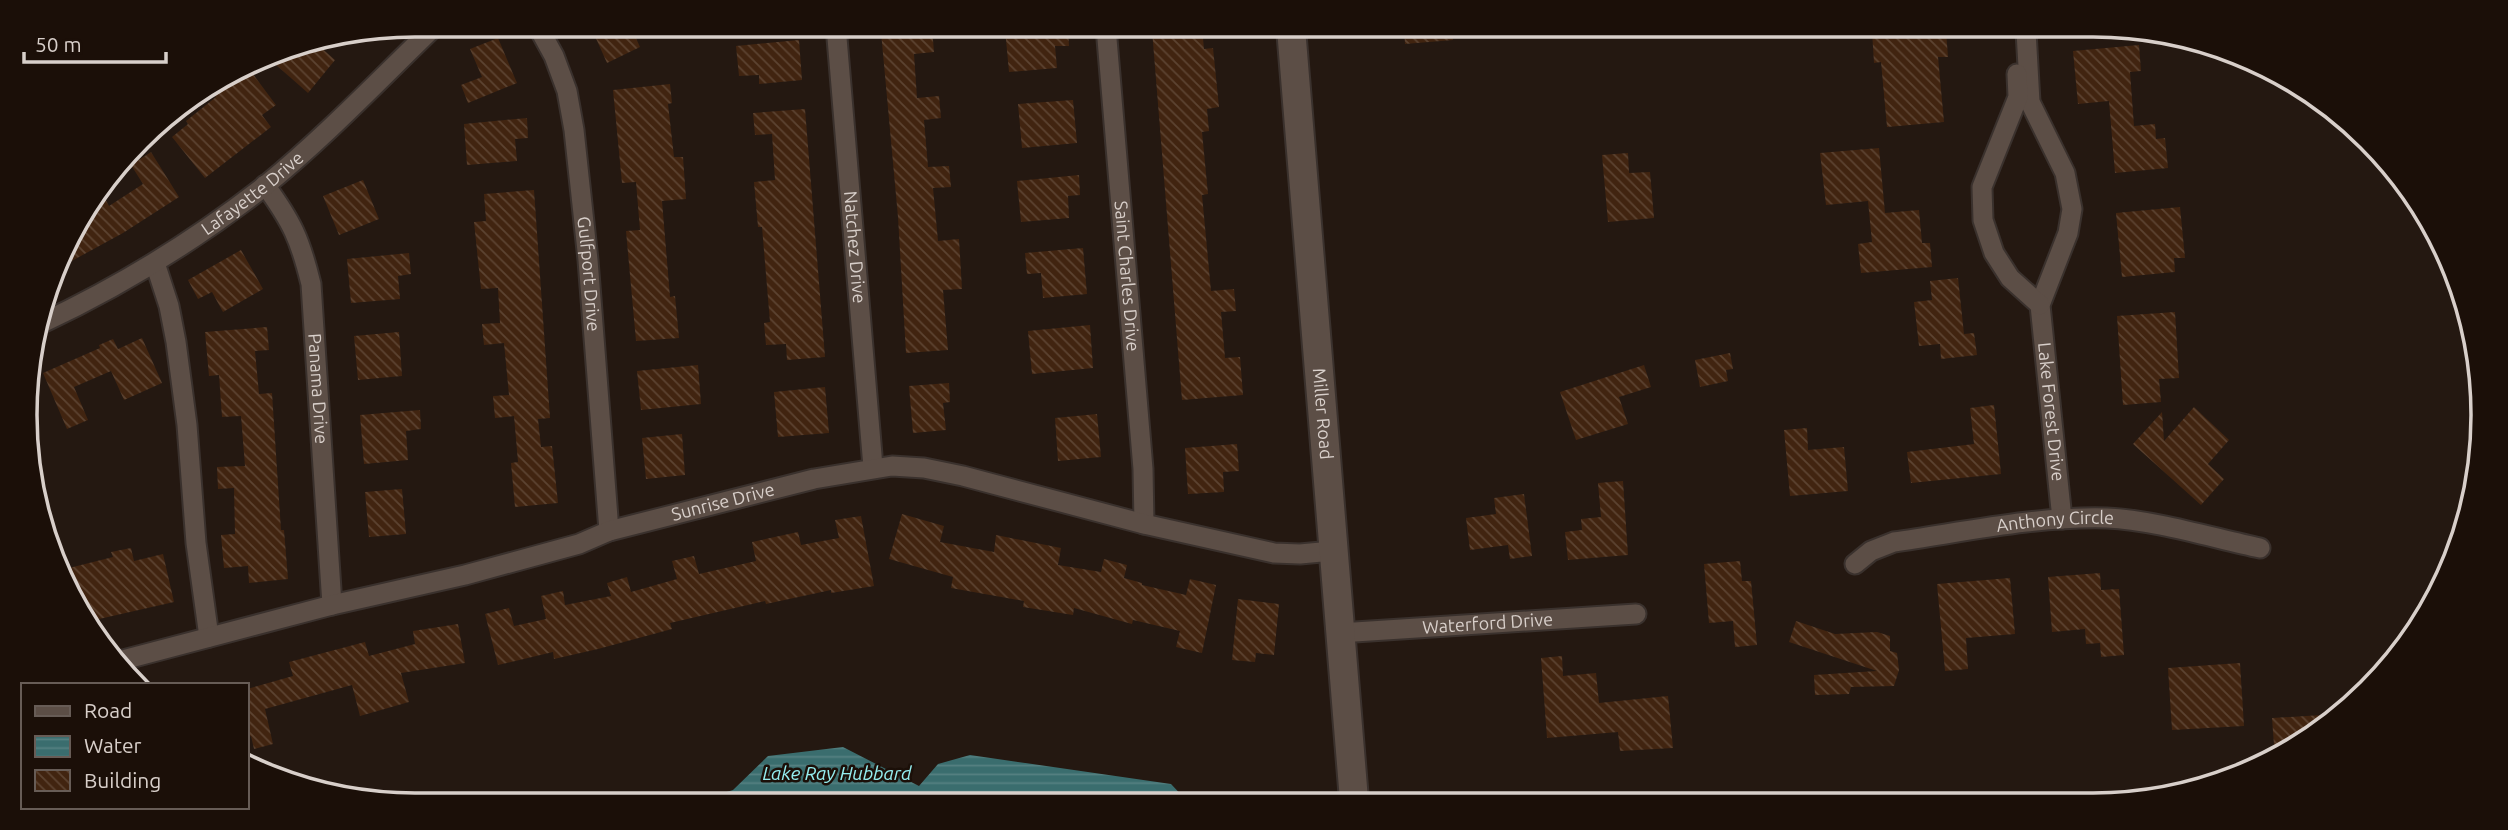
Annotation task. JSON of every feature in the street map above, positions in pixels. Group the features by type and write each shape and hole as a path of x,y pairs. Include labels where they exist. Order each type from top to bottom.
{"main road":[{"name":"Miller Road","path":"1292,37 1353,793"}],"street":[{"name":"Lafayette Drive","path":"50,319 155,263 265,185 311,146 424,37"},
{"name":"Gulfport Drive","path":"544,37 567,91 574,130 588,260 608,531"},
{"name":"Natchez Drive","path":"837,37 873,467"},
{"name":"Saint Charles Drive","path":"1108,37 1143,469 1144,524"},
{"path":"2014,37 2018,97 1982,187 1983,220 1994,253 2010,278 2040,305"},
{"name":"Lake Forest Drive","path":"2026,37 2030,102 2064,173 2072,209 2064,245 2040,305 2062,519"},
{"name":"Panama Drive","path":"265,185 287,215 300,243 311,284 332,605"},
{"path":"155,263 169,306 176,342 187,425 195,543 209,637"},
{"name":"Sunrise Drive","path":"126,658 332,605 478,571 579,544 608,531 814,479 873,467 924,468 963,476 1144,524 1274,553 1332,551"},
{"name":"Anthony Circle","path":"1855,564 1871,551 1894,541 2062,519 2110,518 2260,548"},
{"name":"Waterford Drive","path":"1339,633 1636,614"}],"water":[{"name":"Lake Ray Hubbard","path":"843,747 919,786 938,764 970,755 1171,784 1179,793 723,793 733,790 768,756"}],"building":[{"path":"595,37 635,37 640,47 607,63"},
{"path":"881,37 933,37 934,52 914,54 917,98 939,96 941,118 924,120 928,167 949,166 951,187 933,188 938,241 959,239 962,289 943,290 948,350 906,353 898,217"},
{"path":"1006,37 1069,37 1069,46 1055,46 1057,68 1009,72"},
{"path":"1153,37 1203,37 1204,49 1213,48 1219,107 1207,109 1209,131 1202,132 1208,194 1202,195 1211,291 1234,289 1236,311 1221,312 1225,358 1240,357 1243,395 1182,400"},
{"path":"1405,37 1453,37 1453,40 1405,44"},
{"path":"1872,37 1946,37 1948,57 1938,57 1944,122 1887,127 1881,62 1874,63"},
{"path":"498,38 517,83 468,103 461,85 482,77 470,49"},
{"path":"799,40 802,80 759,84 759,75 739,76 736,46"},
{"path":"2139,45 2141,71 2130,72 2134,126 2155,124 2156,139 2165,138 2168,168 2115,173 2109,101 2078,104 2073,51"},
{"path":"322,49 335,60 308,93 275,64"},
{"path":"253,74 276,105 262,115 271,127 205,178 172,137 188,124 186,121 216,97 214,94"},
{"path":"670,84 672,103 668,104 674,157 683,157 686,199 662,201 670,297 675,296 679,338 636,341 626,231 640,230 636,182 622,183 613,90"},
{"path":"1073,100 1077,143 1022,148 1018,104"},
{"path":"805,109 825,357 787,360 786,344 766,345 764,323 770,322 762,227 758,227 754,182 775,180 772,134 755,135 753,113"},
{"path":"527,118 528,138 515,139 517,161 467,165 464,124"},
{"path":"1879,148 1885,213 1919,210 1922,243 1930,243 1932,267 1861,273 1858,244 1872,242 1868,201 1826,205 1820,153"},
{"path":"151,152 179,197 123,233 70,262 87,226 105,198 109,206 143,184 131,166"},
{"path":"1628,153 1629,173 1650,172 1654,218 1608,222 1602,155"},
{"path":"1079,175 1080,195 1068,196 1069,218 1021,222 1017,181"},
{"path":"363,180 379,219 339,235 323,196"},
{"path":"534,190 550,418 538,419 541,447 552,446 558,503 515,507 511,463 518,462 514,416 495,418 493,396 509,395 504,343 484,345 482,324 500,323 498,288 481,289 474,222 486,221 484,194"},
{"path":"2180,207 2185,258 2174,258 2175,272 2122,277 2116,213"},
{"path":"1083,248 1087,294 1043,298 1041,273 1027,274 1025,253"},
{"path":"241,250 263,289 223,312 212,292 198,299 188,280"},
{"path":"409,253 411,274 398,276 400,299 351,303 347,259"},
{"path":"1958,278 1964,334 1974,333 1977,355 1941,359 1940,344 1919,346 1914,302 1932,300 1930,281"},
{"path":"2175,312 2179,378 2159,379 2161,402 2123,405 2117,316"},
{"path":"1090,325 1093,368 1032,374 1028,331"},
{"path":"267,327 269,350 255,351 259,394 272,393 281,530 284,530 288,579 249,583 248,566 224,568 221,535 235,534 234,488 218,489 217,467 245,466 241,416 222,417 219,375 209,376 205,332"},
{"path":"399,332 402,376 358,380 354,336"},
{"path":"142,338 162,383 124,400 111,371 74,387 88,420 67,429 43,373 100,348 99,345 113,339 118,349"},
{"path":"1730,353 1733,369 1726,370 1728,381 1700,387 1695,360"},
{"path":"698,365 701,404 641,410 637,371"},
{"path":"1644,365 1651,387 1619,397 1628,424 1576,440 1560,392"},
{"path":"949,383 950,402 943,403 946,430 913,433 909,386"},
{"path":"825,387 829,433 778,437 774,392"},
{"path":"1994,405 2001,474 1911,483 1907,452 1974,444 1970,408"},
{"path":"2194,407 2229,440 2208,464 2224,479 2201,505 2133,444 2162,412 2164,441"},
{"path":"420,410 421,429 406,431 408,460 364,464 360,415"},
{"path":"1097,414 1101,457 1058,461 1055,418"},
{"path":"1807,428 1808,450 1844,447 1848,491 1790,496 1784,430"},
{"path":"682,434 685,475 646,479 642,438"},
{"path":"1237,444 1239,471 1223,472 1224,492 1188,494 1185,448"},
{"path":"1623,481 1628,555 1568,560 1565,532 1582,530 1581,519 1601,517 1598,483"},
{"path":"402,489 406,534 369,537 365,492"},
{"path":"1524,494 1532,556 1510,559 1508,545 1470,550 1466,518 1496,514 1494,498"},
{"path":"902,514 944,526 940,542 994,552 996,535 1061,548 1058,565 1101,572 1104,559 1127,565 1124,578 1186,595 1190,579 1216,585 1202,653 1176,647 1180,631 1133,620 1132,624 1074,608 1073,615 1023,607 1024,601 951,588 953,577 889,559"},
{"path":"861,516 874,586 831,593 831,590 766,604 765,601 670,623 672,629 598,649 554,659 553,652 498,665 485,614 509,608 514,626 546,619 541,596 563,591 565,605 611,596 607,583 627,577 631,592 677,579 672,561 694,556 699,574 756,561 752,542 798,532 801,545 839,538 835,520"},
{"path":"131,548 134,561 163,554 174,602 97,620 70,568 113,557 111,552"},
{"path":"1740,561 1742,581 1751,581 1757,645 1735,647 1733,621 1709,623 1704,564"},
{"path":"2100,573 2101,590 2119,589 2124,655 2101,657 2100,643 2086,644 2085,629 2052,632 2048,577"},
{"path":"2010,578 2015,634 1966,638 1968,669 1945,671 1937,584"},
{"path":"1238,599 1279,604 1274,655 1256,653 1255,662 1232,660"},
{"path":"1796,621 1835,634 1877,632 1890,636 1890,651 1897,653 1899,670 1894,686 1851,687 1849,694 1815,695 1814,675 1877,671 1789,642"},
{"path":"458,624 465,663 401,673 409,702 360,716 352,685 265,709 273,744 254,749 251,736 248,738 248,689 293,676 289,662 365,642 369,656 415,644 413,631"},
{"path":"1562,656 1563,676 1596,673 1599,703 1668,696 1673,748 1620,751 1618,732 1547,738 1541,658"},
{"path":"2240,663 2244,726 2172,730 2168,668"},
{"path":"2323,715 2274,747 2272,718"}]}
